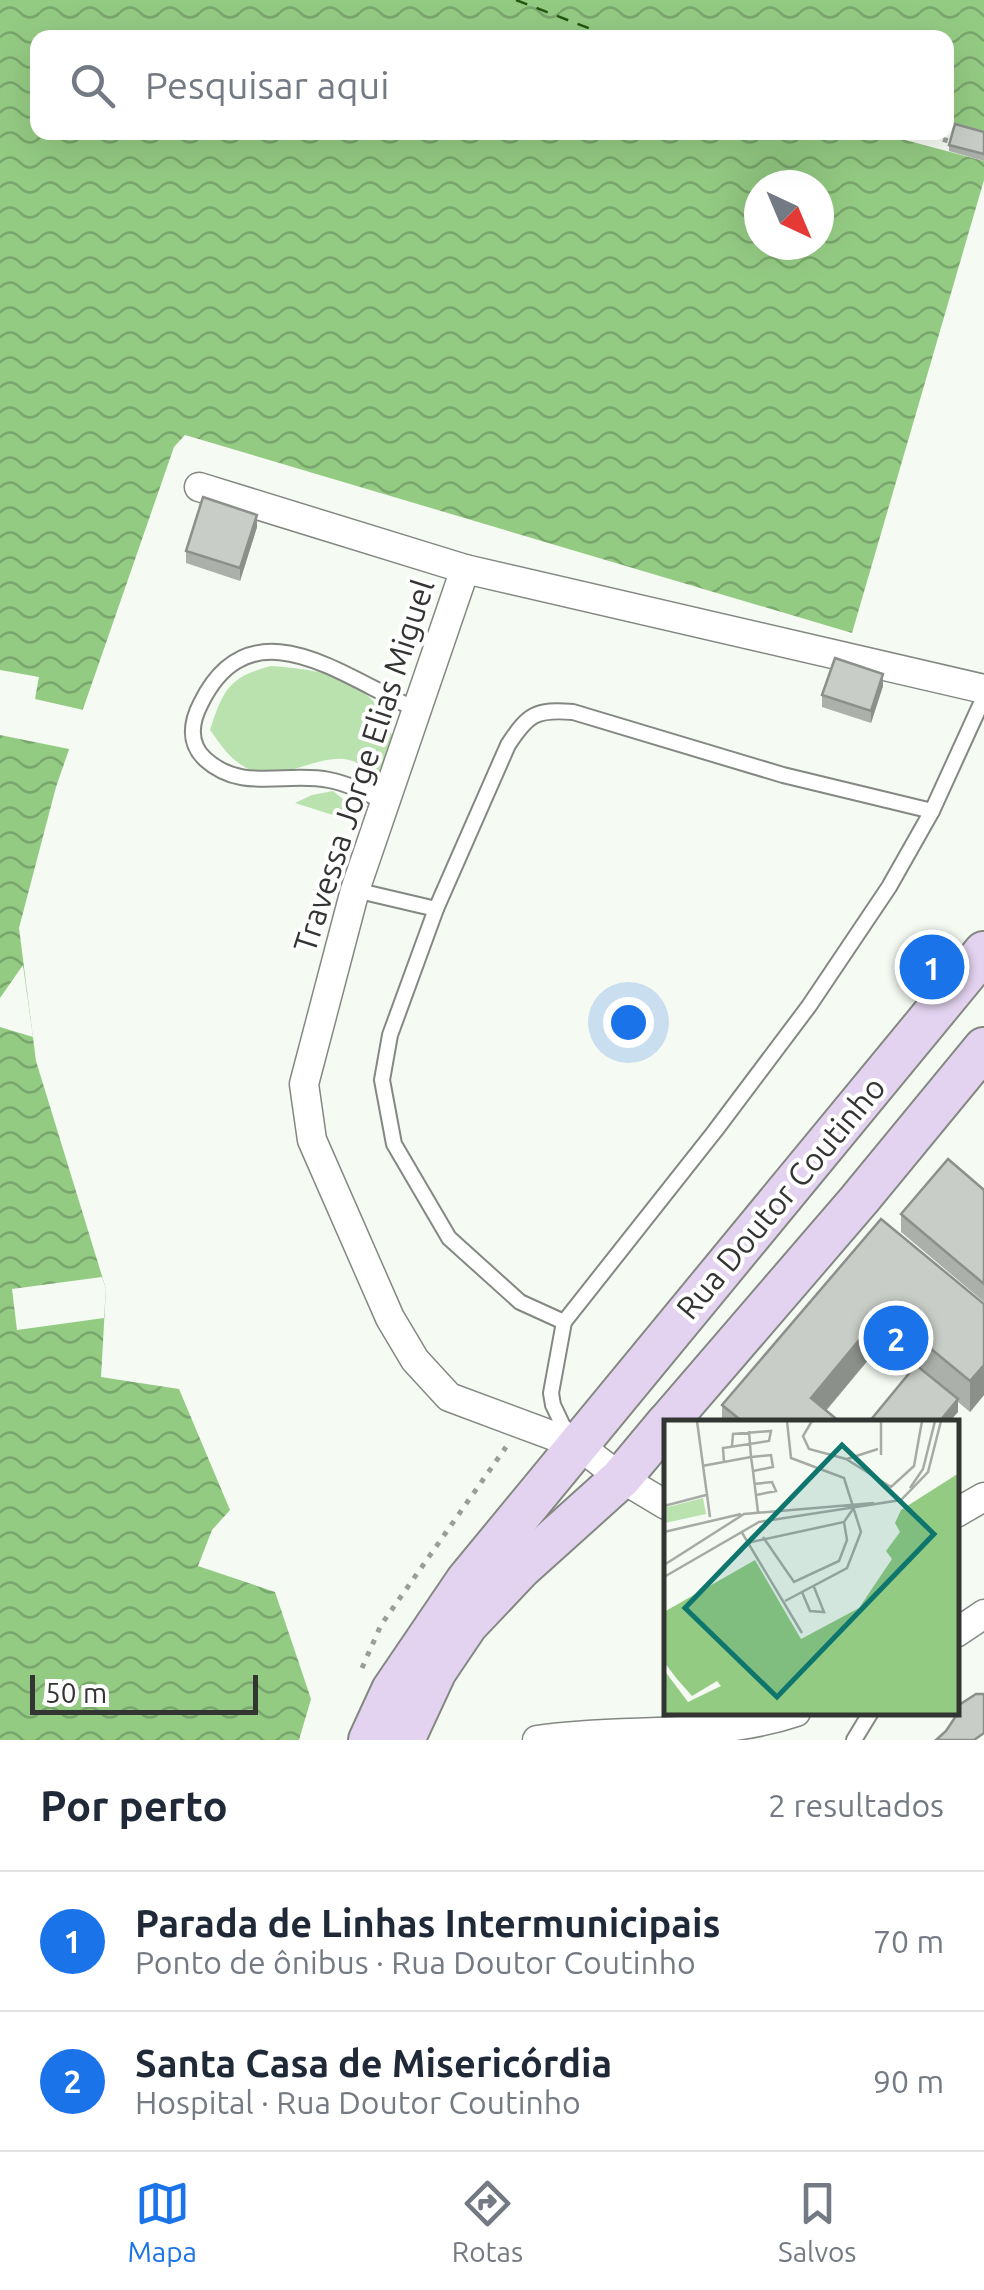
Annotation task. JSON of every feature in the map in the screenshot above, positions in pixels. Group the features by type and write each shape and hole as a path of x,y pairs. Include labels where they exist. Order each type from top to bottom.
{"main road":[{"name":"Rua Doutor Coutinho","path":"369,1740 392,1690 466,1582 984,952"},
{"name":"Rua Doutor Coutinho","path":"670,1420 860,1200 984,1048"},
{"name":"Rua Doutor Coutinho","path":"404,1740 436,1671 467,1624 520,1569 620,1478 664,1427"}],"street":[{"path":"199,487 465,569"},
{"name":"Travessa Jorge Elias Miguel","path":"664,1503 620,1478 579,1443 450,1396 415,1360 390,1318 312,1140 304,1084 356,890 465,569 984,689"},
{"path":"959,1511 984,1497"},
{"path":"959,1631 984,1614"},
{"path":"537,1740 580,1734 696,1731 787,1715"}],"lane":[{"path":"386,803 330,780 246,779 226,773 204,758 192,739 194,717 205,694 224,671 246,656 274,650 304,655 344,671 385,696 418,710"},
{"path":"579,1443 563,1426 553,1405 555,1362 564,1322 715,1132 889,887 932,811 984,697"},
{"path":"564,1322 520,1302 449,1238 394,1144 382,1080 390,1034 436,908 508,745 522,723 543,710 572,712 783,775 932,811"},
{"path":"356,890 436,908"},
{"path":"854,1740 869,1715"}],"path":[{"path":"945,140 952,142"},
{"path":"360,1670 381,1625 498,1456 524,1426"}],"shaded area":[{"path":"271,666 315,671 344,680 379,708 393,737 378,787 366,770 352,761 337,759 289,771 256,772 241,765 224,749 210,730 224,695 246,675"},
{"path":"333,791 348,803 358,823 295,803"}],"water":[{"path":"0,0 984,0 984,180 852,633 185,435 174,447 56,787 19,928 36,1061 106,1289 101,1377 179,1389 230,1510 212,1530 198,1566 275,1592 311,1699 299,1740 0,1740"}],"pier":[{"path":"954,130 984,138 984,161 905,140 954,140"},
{"path":"142,544 147,545 91,703 86,702"},
{"path":"0,670 39,677 35,699 88,711 74,750 0,735"},
{"path":"23,965 33,1037 0,1027 0,998"},
{"path":"102,1277 106,1289 104,1318 17,1330 12,1289"}],"building":[{"path":"955,124 984,132 984,154 949,145 954,140"},
{"path":"203,497 257,515 240,568 186,551"},
{"path":"835,658 883,674 871,711 822,695"},
{"path":"948,1159 984,1190 984,1284 901,1214"},
{"path":"881,1219 984,1304 984,1365 970,1381 884,1310 811,1398 838,1420 741,1420 722,1405"},
{"path":"916,1365 958,1399 941,1420 871,1420"},
{"path":"976,1694 984,1694 984,1733 974,1740 936,1740 959,1715 959,1705"}],"ferry route":[{"path":"516,0 593,30"}],"place":[{"name":"Parada de Linhas Intermunicipais","path":"932,967"},
{"name":"Santa Casa de Misericórdia","path":"896,1338"}]}
